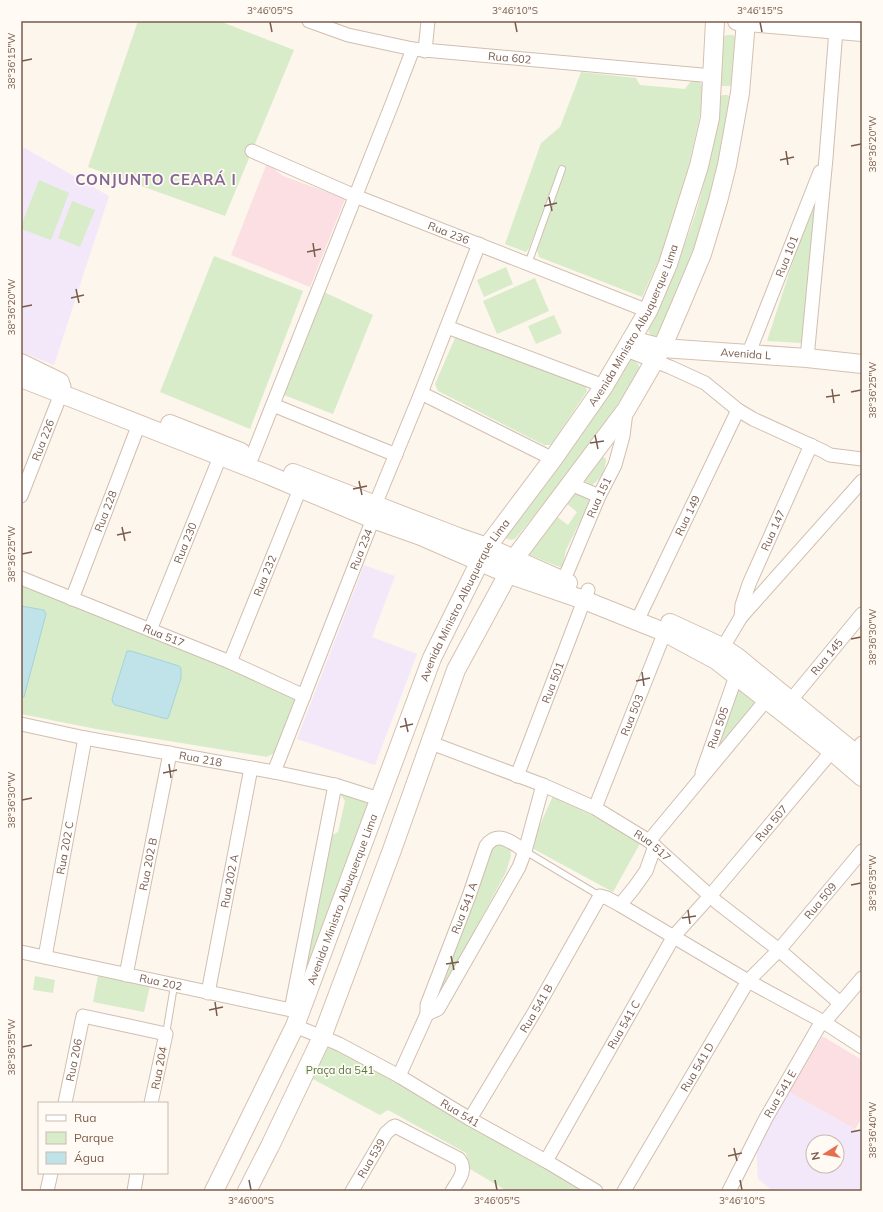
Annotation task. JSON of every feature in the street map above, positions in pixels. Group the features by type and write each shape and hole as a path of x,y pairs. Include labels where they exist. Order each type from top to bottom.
{"street":[{"name":"Rua 602","path":"309,21 348,35 419,50 712,82"},
{"path":"252,457 355,196 419,50 428,21"},
{"name":"Avenida Ministro Albuquerque Lima","path":"214,1191 295,1017 432,658 484,554 604,386 648,311 668,264 699,166 710,118 715,21"},
{"path":"743,21 862,32"},
{"name":"Avenida Ministro Albuquerque Lima","path":"247,1191 274,1139 322,1037 392,850 456,670 511,566 626,410 658,354 702,254 727,165 740,92 743,21"},
{"name":"Rua 101","path":"807,358 826,158 836,30"},
{"path":"712,82 740,92"},
{"name":"Rua 236","path":"252,151 355,196 648,311"},
{"name":"Rua 101","path":"748,355 826,158"},
{"name":"Rua 234","path":"274,772 479,244"},
{"path":"447,327 604,386"},
{"name":"Avenida L","path":"628,345 658,354 748,355 807,358 862,364"},
{"path":"658,354 705,383 738,410 753,419 830,454 862,459"},
{"path":"21,363 63,388 139,424 220,456 268,469 484,554 666,627 719,653 791,700 856,754 862,777"},
{"path":"21,378 63,388 204,436 252,457 300,489 374,512"},
{"name":"Rua 226","path":"21,496 63,388"},
{"path":"421,393 553,459"},
{"path":"273,405 396,455"},
{"name":"Rua 151","path":"563,582 599,496 614,465 623,436 626,410"},
{"name":"Rua 149","path":"640,617 738,410"},
{"name":"Rua 228","path":"72,599 139,424"},
{"name":"Rua 147","path":"741,617 742,605 749,584 811,445"},
{"name":"Rua 230","path":"150,630 220,456"},
{"name":"Rua 147","path":"719,653 741,617 862,480"},
{"path":"571,484 599,496"},
{"name":"Rua 232","path":"230,662 300,489"},
{"path":"511,566 563,582 586,595"},
{"name":"Rua 517","path":"21,578 230,662 304,696"},
{"name":"Rua 501","path":"517,776 586,595"},
{"name":"Rua 145","path":"791,700 862,614"},
{"name":"Rua 503","path":"595,808 666,627"},
{"path":"719,653 736,676 832,751 856,754"},
{"name":"Rua 505","path":"700,781 736,676"},
{"name":"Rua 505","path":"620,905 646,871 652,844 700,781 767,699"},
{"name":"Rua 218","path":"21,724 85,738 274,772 335,785 379,799"},
{"name":"Rua 202 C","path":"45,957 85,738"},
{"name":"Rua 517","path":"431,743 543,785 595,808 652,844 710,896 779,950 840,1004"},
{"name":"Rua 507","path":"710,896 832,751"},
{"name":"Rua 202 B","path":"126,976 170,753"},
{"name":"Rua 202 A","path":"208,993 251,768"},
{"path":"295,1017 335,785"},
{"name":"Rua 541 A","path":"427,1014 438,1008 518,868 525,851 543,785"},
{"name":"Rua 541 A","path":"399,1076 427,1014 427,1005 469,896 486,846 490,840 502,837 525,851"},
{"name":"Rua 509","path":"779,950 862,851"},
{"path":"600,896 620,905 748,981 822,1021 862,1047"},
{"name":"Rua 541 B","path":"470,1119 535,1011 600,896"},
{"name":"Rua 541 C","path":"546,1161 674,936 710,896"},
{"name":"Rua 541 D","path":"624,1191 748,981 779,950"},
{"name":"Rua 202","path":"21,952 208,993 295,1017 322,1037"},
{"name":"Rua 541 E","path":"729,1191 766,1118 822,1021 827,1020 862,978"},
{"name":"Rua 206","path":"65,1102 83,1016 166,1034"},
{"name":"Rua 204","path":"152,1102 166,1034"},
{"name":"Rua 541","path":"322,1037 339,1044 399,1076 470,1119 546,1161 596,1191"},
{"name":"Rua 539","path":"352,1191 386,1133 393,1127 400,1128 459,1159 463,1167 462,1176 452,1191"},
{"path":"47,1191 50,1174"},
{"path":"134,1191 137,1174"}],"lane":[{"path":"528,264 562,169"},
{"path":"525,851 600,896"},
{"path":"166,1034 174,986"}],"shaded area":[{"path":"21,146 109,196 54,365 21,352"},
{"path":"267,163 283,176 335,195 347,194 310,287 231,255"},
{"path":"364,565 395,576 372,637 417,654 375,765 297,739"},
{"path":"822,1037 862,1060 862,1118 855,1129 789,1092"},
{"path":"789,1092 862,1133 862,1191 773,1191 758,1179 756,1149"}],"green space":[{"path":"138,21 219,21 294,50 225,216 88,167"},
{"path":"728,35 733,35 737,39 734,84 722,86 718,82 720,39"},
{"path":"581,72 636,78 640,85 685,89 691,81 699,82 705,87 685,182 661,255 642,297 539,257 537,250 565,170 560,168 529,248 526,252 505,244 541,143 560,127"},
{"path":"722,95 728,95 732,100 706,218 684,278 660,335 653,336 649,333 648,328 683,248 700,198 709,161 719,99"},
{"path":"39,180 69,193 51,240 21,229"},
{"path":"72,201 95,210 80,247 58,238"},
{"path":"815,205 802,343 767,341 811,206"},
{"path":"214,256 303,291 250,429 160,392"},
{"path":"506,267 513,284 484,297 477,280"},
{"path":"535,278 549,311 497,334 483,301"},
{"path":"324,292 373,315 333,414 284,395"},
{"path":"554,315 562,333 536,344 528,326"},
{"path":"459,335 585,384 587,391 551,445 544,445 438,391 435,384 455,338"},
{"path":"633,359 638,364 640,369 609,418 577,463 515,539 511,540 505,538 626,360"},
{"path":"600,456 606,459 605,466 600,477 592,485 581,479"},
{"path":"570,491 586,494 589,500 586,510 566,550 562,568 525,553","holes":["566,503 577,512 568,525 556,516"]},
{"path":"21,581 212,657 293,696 296,702 276,752 267,757 96,729 21,714"},
{"path":"738,684 761,699 696,779"},
{"path":"342,790 371,799 305,980 301,978 329,837 338,832 345,801 340,794"},
{"path":"553,796 642,840 613,892 530,847"},
{"path":"491,840 510,846 511,856 506,872 428,1018"},
{"path":"35,976 55,980 53,993 33,990"},
{"path":"98,976 150,986 144,1012 93,1002"},
{"name":"Praça da 541","path":"335,1043 591,1191 507,1191 470,1169 466,1153 388,1110 380,1115 309,1077 324,1044"}],"water":[{"path":"21,606 44,610 46,614 24,697 21,697"},
{"path":"127,651 179,666 181,668 181,678 167,719 115,705 113,703 112,699"}],"district":[{"name":"CONJUNTO CEARÁ I","path":"156,179"}]}
